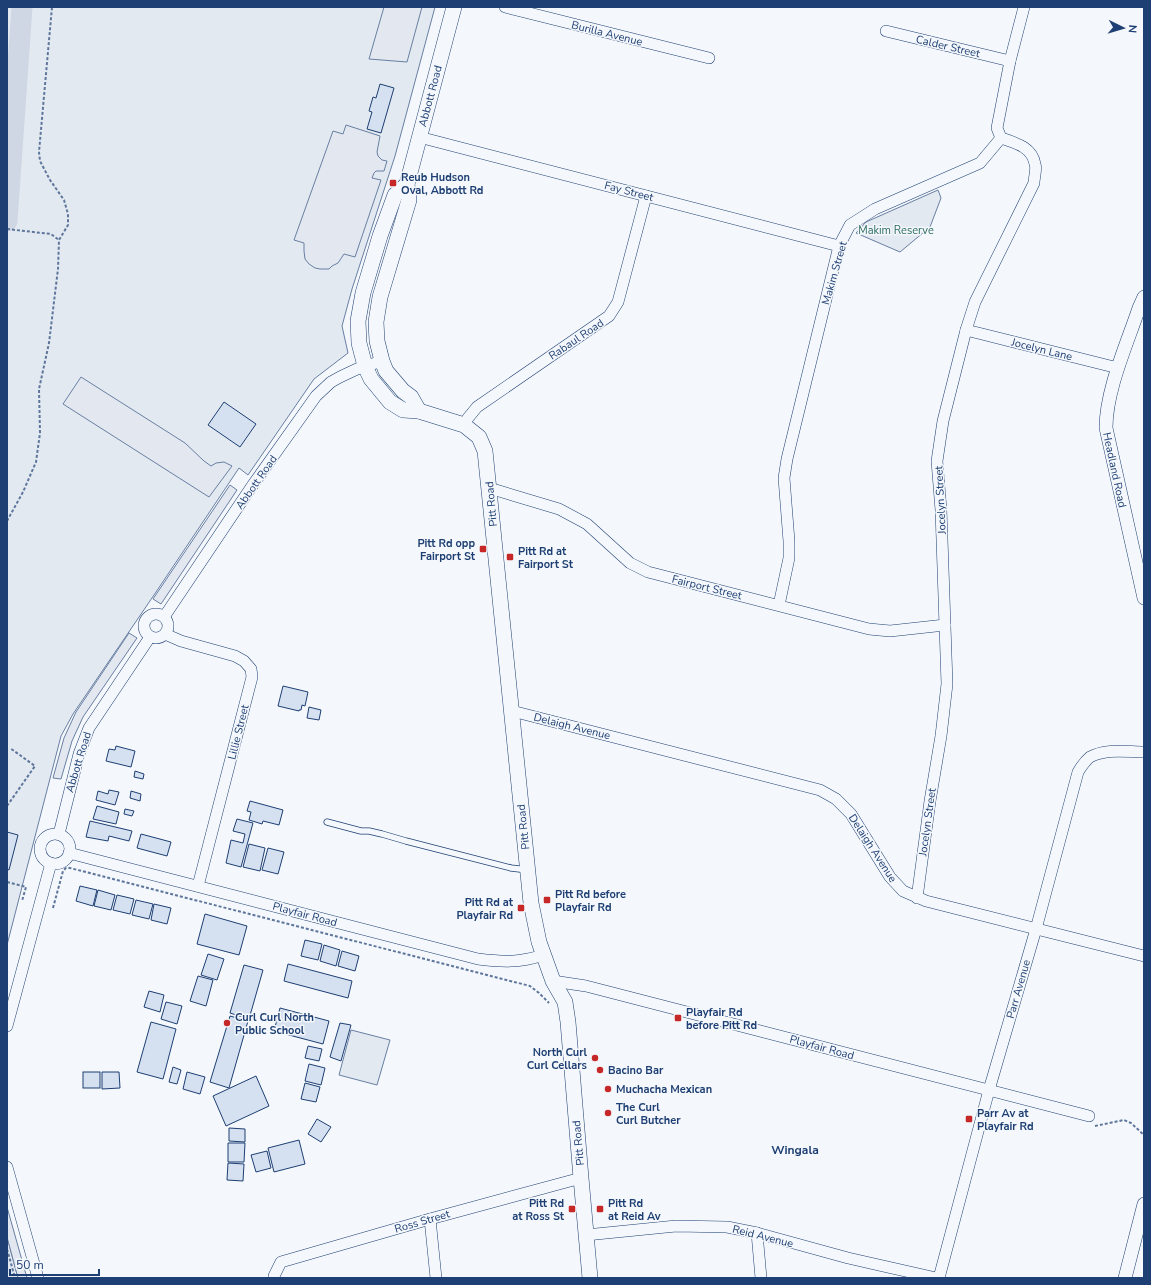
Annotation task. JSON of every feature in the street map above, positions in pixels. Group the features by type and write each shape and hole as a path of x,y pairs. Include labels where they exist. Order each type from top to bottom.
{"main road":[{"name":"Abbott Road","path":"382,361 377,341 376,322 380,297 409,200 406,184 454,7"},
{"name":"Abbott Road","path":"365,366 359,343 358,321 363,293 380,236 395,194 406,184"},
{"path":"382,361 386,371 403,391 411,397 419,410"},
{"name":"Pitt Road","path":"365,366 371,378 390,402 403,410 419,410 464,425 474,433 482,443 485,451 535,926 543,955 565,1002 568,1022 590,1278"}],"street":[{"name":"Burilla Avenue","path":"505,7 709,58"},
{"path":"1001,138 997,128 1010,61 1024,7"},
{"name":"Calder Street","path":"886,31 1010,61"},
{"name":"Fay Street","path":"419,137 839,246"},
{"name":"Makim Street","path":"779,605 789,558 784,478 787,459 839,246 850,225 875,209 980,164 1001,138"},
{"name":"Jocelyn Street","path":"917,898 948,684 941,510 937,461 943,420 966,330 975,302 1034,183 1036,164 1030,152 1020,144 1001,138"},
{"name":"Rabaul Road","path":"464,425 477,407 609,316 618,302 646,196"},
{"name":"Headland Road","path":"1144,297 1118,368 1108,405 1106,428 1144,598"},
{"name":"Jocelyn Lane","path":"966,330 1118,368"},
{"name":"Abbott Road","path":"164,617 252,486 316,396 340,376 382,361"},
{"name":"Fairport Street","path":"489,488 559,509 573,516 587,524 630,563 648,572 869,629 890,631 945,625"},
{"path":"153,615 160,615 164,617 168,623 165,634 158,638 150,636 145,631 144,627 146,620 153,615"},
{"name":"Lillie Street","path":"165,634 181,642 235,656 244,660 251,669 252,677 198,886"},
{"name":"Abbott Road","path":"59,834 78,754 89,728 150,636"},
{"name":"Delaigh Avenue","path":"512,711 820,790 836,799 851,814 890,877 903,891 926,901 1144,956"},
{"name":"Parr Avenue","path":"939,1278 989,1090 1036,929 1078,772 1083,764 1090,758 1099,754 1113,752 1144,752"},
{"path":"49,834 59,834 66,839 70,848 69,852 60,863 51,863 46,861 40,854 40,845 42,840 49,834"},
{"name":"Playfair Road","path":"69,852 478,959 508,962 526,960 543,955"},
{"path":"7,1026 51,863"},
{"name":"Playfair Road","path":"554,981 586,986 1089,1116"},
{"path":"7,1167 38,1278"},
{"name":"Ross Street","path":"274,1278 281,1262 430,1219 581,1178"},
{"path":"1125,1278 1144,1204"},
{"path":"430,1219 436,1278"},
{"name":"Reid Avenue","path":"586,1234 676,1226 727,1227 757,1233 848,1258 936,1278"},
{"path":"757,1233 761,1278"}],"lane":[{"path":"327,822 361,831 382,834 511,868 528,870"}],"path":[{"path":"7,521 23,492 36,462 40,432 39,389 49,343 60,240 68,225 68,214 64,200 50,180 40,161 52,7"},
{"path":"7,229 51,234 60,240"},
{"path":"7,806 35,766 10,748"},
{"path":"53,908 63,871 66,868 70,868 530,986 550,1004"},
{"path":"7,882 26,887 22,901"},
{"path":"1090,1127 1124,1120 1132,1123 1144,1135"},
{"path":"7,1249 15,1278"}],"green space":[{"path":"7,7 435,7 395,156 352,289 342,326 348,353 314,379 248,475 239,468 73,714 61,736 7,945"},
{"name":"Makim Reserve","path":"938,190 941,198 930,227 900,252 856,233 866,222"},
{"path":"351,1030 390,1040 377,1085 339,1075"},
{"path":"7,1237 18,1278 7,1278"}],"shaded area":[{"path":"384,7 422,7 407,62 369,59"},
{"path":"346,125 380,136 377,152 378,156 382,160 387,161 384,171 376,171 372,178 381,180 355,257 344,254 338,263 329,269 320,269 309,264 305,259 304,243 294,240 333,131 343,134"},
{"path":"81,377 185,443 211,466 216,463 224,462 232,466 209,497 63,404"},
{"path":"230,485 237,490 161,604 153,599"},
{"path":"129,633 137,638 83,717 72,741 61,779 53,778 64,738 76,712"},
{"path":"7,1207 27,1278 18,1278 7,1237"}],"building":[{"path":"380,84 394,88 381,133 367,129 372,112 369,111 373,97 376,98"},
{"path":"224,402 256,424 240,447 208,425"},
{"path":"283,686 308,692 305,706 302,705 301,710 299,711 278,706"},
{"path":"309,707 321,710 319,720 307,718"},
{"path":"116,746 135,751 131,767 106,761 109,749 115,750"},
{"path":"135,771 144,774 143,779 134,777"},
{"path":"109,790 119,792 115,805 96,800 98,791 108,794"},
{"path":"131,791 141,794 140,801 130,798"},
{"path":"250,801 283,810 279,825 263,821 262,824 249,820 251,812 247,811"},
{"path":"97,806 119,812 116,824 93,819"},
{"path":"125,809 134,811 132,816 124,814"},
{"path":"237,819 253,823 241,867 226,863 231,840 243,843 245,834 233,831"},
{"path":"90,821 132,831 129,841 109,836 108,841 86,837"},
{"path":"7,832 18,835 9,870 7,869"},
{"path":"141,834 171,842 167,856 137,848"},
{"path":"249,844 265,848 260,871 243,867"},
{"path":"268,848 284,852 278,874 262,870"},
{"path":"80,886 97,890 93,906 76,901"},
{"path":"98,890 115,895 111,910 94,906"},
{"path":"117,895 134,899 130,914 113,910"},
{"path":"136,900 153,904 149,919 132,915"},
{"path":"154,904 171,908 167,924 151,920"},
{"path":"205,914 247,926 239,955 197,944"},
{"path":"305,940 322,944 318,960 301,956"},
{"path":"324,945 340,950 336,966 320,961"},
{"path":"342,951 359,956 355,971 338,966"},
{"path":"208,954 224,959 217,980 201,975"},
{"path":"288,964 352,981 348,998 284,981"},
{"path":"244,965 263,970 249,1019 230,1013"},
{"path":"198,976 213,980 206,1006 190,1001"},
{"path":"149,991 164,995 160,1012 144,1007"},
{"path":"166,1002 182,1006 177,1024 161,1019"},
{"path":"280,1008 329,1021 323,1044 274,1031"},
{"path":"230,1016 248,1021 229,1088 210,1082"},
{"path":"151,1022 176,1029 163,1079 137,1072"},
{"path":"340,1023 351,1025 341,1061 330,1057"},
{"path":"308,1046 322,1049 319,1061 305,1058"},
{"path":"309,1064 325,1068 321,1085 305,1081"},
{"path":"173,1067 181,1070 177,1084 169,1082"},
{"path":"83,1072 100,1072 100,1088 83,1088"},
{"path":"102,1072 119,1072 120,1088 102,1089"},
{"path":"187,1072 205,1077 200,1094 183,1089"},
{"path":"256,1076 269,1106 226,1126 213,1096"},
{"path":"305,1083 320,1087 316,1102 301,1099"},
{"path":"317,1119 331,1127 321,1142 308,1134"},
{"path":"229,1128 245,1129 245,1142 229,1141"},
{"path":"299,1140 305,1164 274,1172 268,1148"},
{"path":"228,1143 245,1143 244,1162 228,1162"},
{"path":"267,1151 271,1168 256,1172 251,1155"},
{"path":"228,1163 244,1164 243,1181 227,1180"}],"waterway":[{"path":"7,221 22,7"}],"place":[{"name":"Reub Hudson Oval, Abbott Rd","path":"393,183"},
{"name":"Pitt Rd opp Fairport St","path":"483,549"},
{"name":"Pitt Rd at Fairport St","path":"510,557"},
{"name":"Pitt Rd before Playfair Rd","path":"547,900"},
{"name":"Pitt Rd at Playfair Rd","path":"521,908"},
{"name":"Playfair Rd before Pitt Rd","path":"678,1018"},
{"name":"Curl Curl North Public School","path":"227,1023"},
{"name":"North Curl Curl Cellars","path":"595,1058"},
{"name":"Bacino Bar","path":"600,1070"},
{"name":"Muchacha Mexican","path":"608,1089"},
{"name":"The Curl Curl Butcher","path":"608,1113"},
{"name":"Parr Av at Playfair Rd","path":"969,1119"},
{"name":"Pitt Rd at Ross St","path":"572,1209"},
{"name":"Pitt Rd at Reid Av","path":"600,1209"}],"district":[{"name":"Wingala","path":"795,1150"}]}
